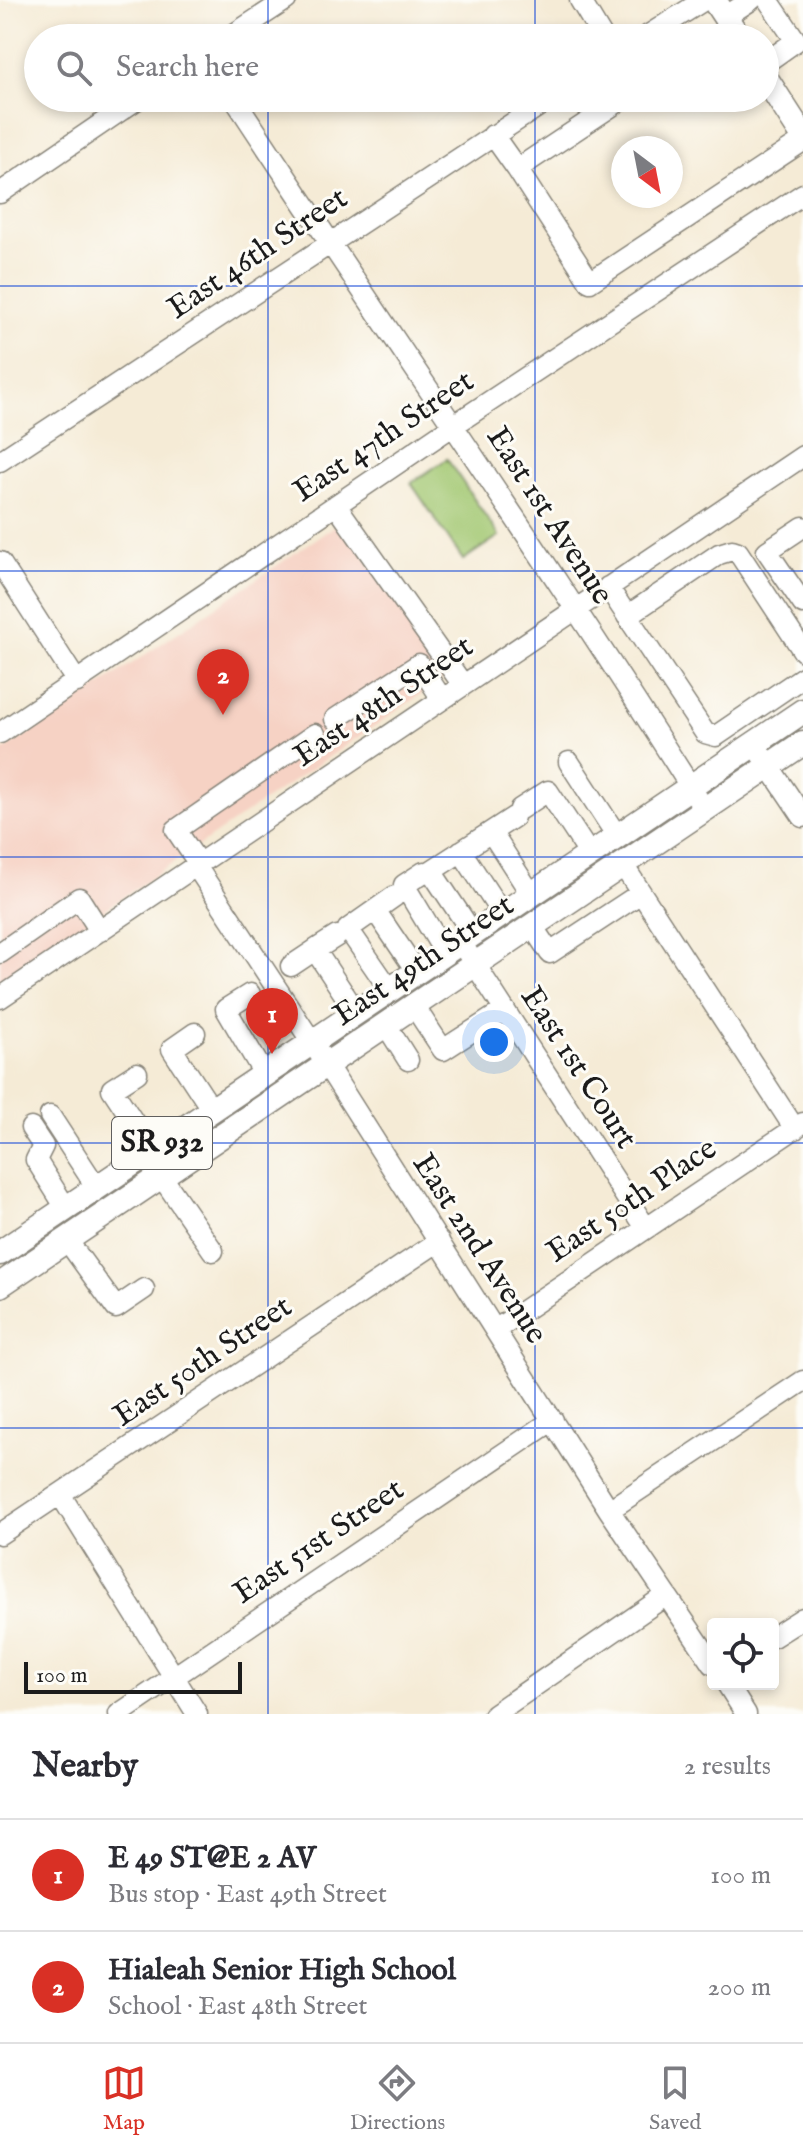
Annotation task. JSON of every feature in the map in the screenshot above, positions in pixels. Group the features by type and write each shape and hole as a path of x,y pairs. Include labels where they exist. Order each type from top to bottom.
{"main road":[{"path":"779,106 797,143"},
{"name":"East 49th Street","path":"0,1253 803,711"},
{"name":"East 49th Street","path":"0,1285 803,743"}],"street":[{"path":"249,24 286,0"},
{"path":"580,0 595,24"},
{"path":"666,24 704,0"},
{"path":"725,24 751,0"},
{"path":"768,0 796,41 779,53"},
{"path":"0,193 119,112"},
{"name":"East 1st Avenue","path":"243,112 454,425 705,810"},
{"name":"East 46th Street","path":"0,461 529,112"},
{"path":"517,169 603,112"},
{"path":"493,135 590,282 797,143"},
{"name":"East 47th Street","path":"0,733 454,425 803,194"},
{"name":"East 48th Street","path":"4,988 100,931 803,456"},
{"path":"336,505 463,685"},
{"path":"803,527 767,551 803,604"},
{"path":"627,616 719,554 732,550 738,552 803,651"},
{"path":"0,562 77,682"},
{"path":"608,587 705,733 716,736 803,677"},
{"path":"335,719 419,664 442,699"},
{"name":"East 2nd Avenue","path":"315,734 176,830 609,1510 707,1656"},
{"path":"754,744 803,817"},
{"path":"569,762 617,836"},
{"path":"460,943 431,871 548,791 590,855"},
{"path":"491,832 531,894"},
{"path":"461,851 502,914"},
{"path":"623,865 799,1126"},
{"path":"424,872 404,885 460,943"},
{"path":"532,926 550,953 641,893"},
{"path":"390,990 348,929 395,896"},
{"path":"0,953 79,898 100,931"},
{"path":"375,910 417,972"},
{"path":"291,966 337,936"},
{"name":"East 1st Court","path":"460,943 646,1228"},
{"path":"315,950 356,1012"},
{"path":"250,994 226,1009 264,1074"},
{"path":"414,1006 443,1050 505,1010"},
{"path":"386,1025 408,1060"},
{"path":"195,1033 172,1049 212,1110"},
{"path":"137,1073 112,1089 152,1150"},
{"path":"50,1116 97,1188"},
{"name":"East 50th Place","path":"495,1330 799,1126"},
{"path":"31,1128 43,1146 36,1160 66,1208"},
{"path":"162,1177 213,1251"},
{"path":"67,1240 116,1308 144,1289"},
{"name":"East 50th Street","path":"0,1534 439,1241"},
{"path":"609,1510 803,1381"},
{"name":"East 51st Street","path":"119,1714 553,1420"},
{"path":"60,1494 197,1714"},
{"path":"494,1714 665,1596"},
{"path":"779,1633 803,1618"},
{"path":"731,1690 746,1714"}],"shaded area":[{"path":"341,522 446,677 0,981 0,753"}],"green space":[{"path":"447,459 499,536 463,560 411,483"}],"place":[{"name":"Hialeah Senior High School","path":"223,715"},
{"name":"E 49 ST@E 2 AV","path":"272,1054"}]}
